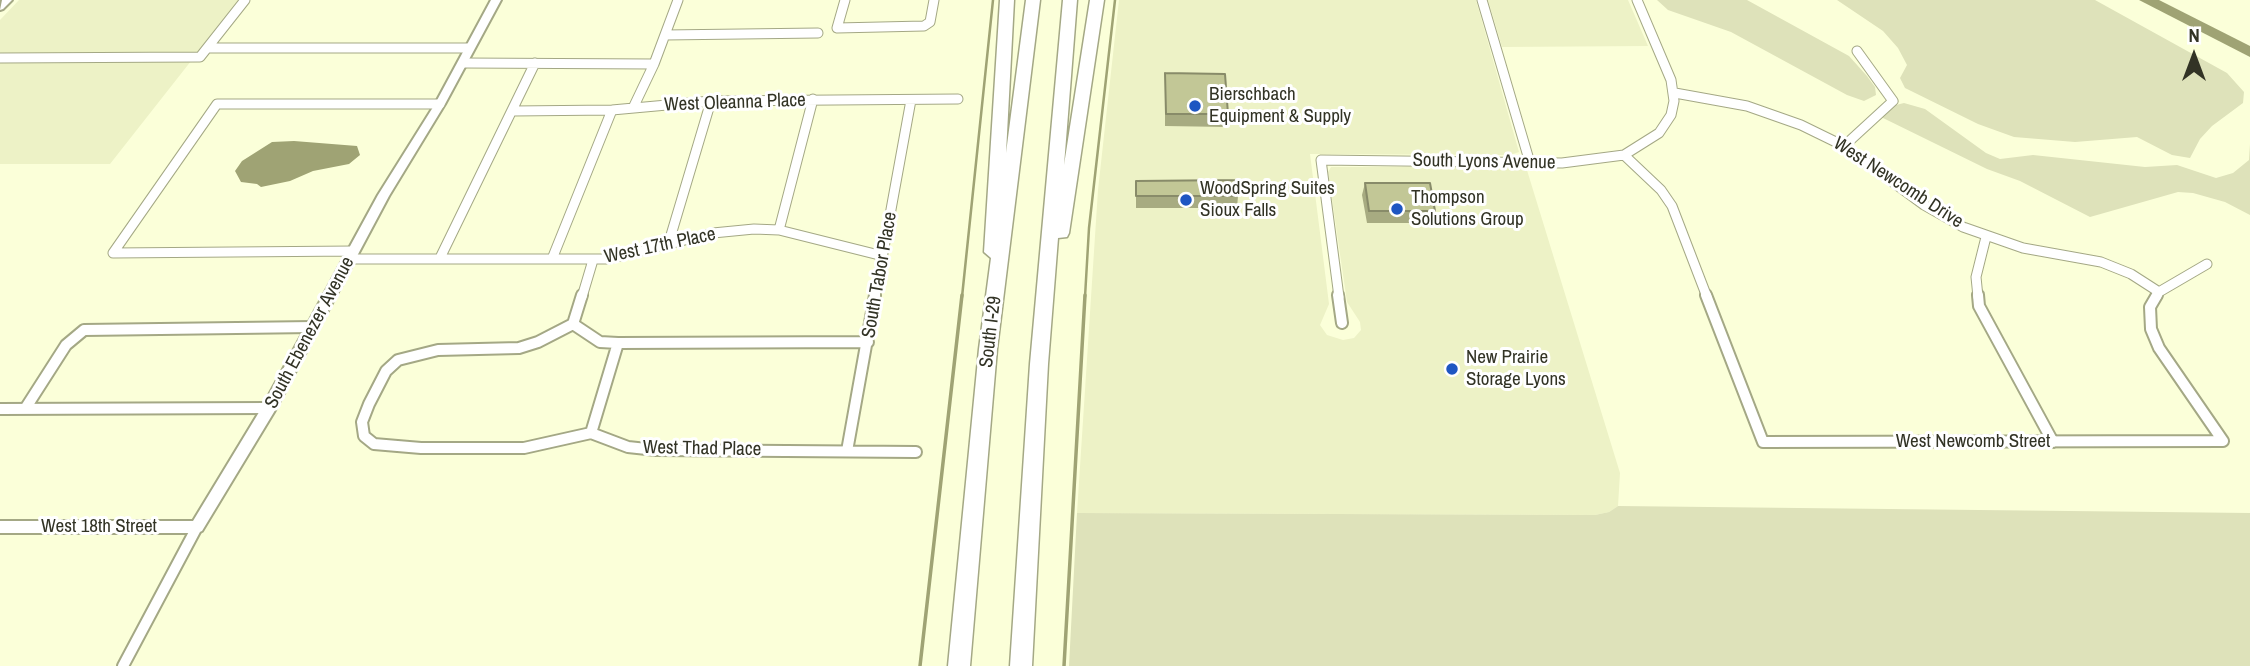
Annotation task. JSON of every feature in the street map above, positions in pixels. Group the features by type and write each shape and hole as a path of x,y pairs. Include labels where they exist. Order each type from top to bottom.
{"highway":[{"path":"988,349 995,164 1007,0"},
{"name":"South I-29","path":"959,666 988,349 1033,0"},
{"path":"1021,666 1039,364 1070,0"},
{"path":"1039,364 1082,112 1097,0"}],"street":[{"path":"0,8 7,0"},
{"path":"0,58 200,57 245,0"},
{"name":"South Ebenezer Avenue","path":"123,666 197,527 269,408 384,195 440,104 496,0"},
{"path":"633,108 654,64 678,0"},
{"path":"845,0 837,27 924,26 930,22 934,0"},
{"path":"1482,0 1530,163"},
{"path":"1637,0 1675,93"},
{"path":"665,35 818,33"},
{"path":"209,48 469,48"},
{"path":"1844,146 1893,101 1857,51"},
{"path":"463,63 654,64"},
{"path":"440,258 535,63"},
{"name":"South Lyons Avenue","path":"1342,323 1321,160 1530,163 1587,162 1624,155 1659,133 1667,124 1675,93"},
{"name":"West Newcomb Drive","path":"1675,93 1763,111 1844,146 1924,205 1986,237 2023,248 2101,262 2131,274 2158,292"},
{"path":"779,230 813,99"},
{"name":"West Oleanna Place","path":"513,111 612,110 711,101 958,99"},
{"name":"South Tabor Place","path":"848,451 911,100"},
{"path":"667,245 711,101"},
{"name":"West 17th Place","path":"440,104 218,103 113,253 593,260 626,256 738,230 779,230 883,256"},
{"path":"552,259 612,110"},
{"name":"West Newcomb Street","path":"1624,155 1662,191 1672,206 1763,442 2223,441 2153,338 2150,307 2158,292"},
{"path":"1986,237 1976,276 1979,306 2053,442"},
{"path":"593,260 573,324 538,342 519,348 438,350 398,360 387,371 362,422 364,436 374,444 390,447 495,449 547,445 591,433 618,344"},
{"path":"2158,292 2207,264"},
{"path":"573,324 600,342 618,344 868,342"},
{"path":"25,409 66,345 84,330 313,327"},
{"path":"0,410 269,408"},
{"name":"West Thad Place","path":"591,433 628,447 656,450 916,452"},
{"name":"West 18th Street","path":"0,527 197,527"}],"shaded area":[{"path":"19,0 239,0 110,164 0,164 0,20"},
{"path":"1119,0 1476,0 1519,152 1510,155 1310,154 1329,304 1320,325 1327,335 1343,340 1354,338 1361,330 1360,322 1347,302 1328,172 1331,167 1526,167 1620,473 1618,506 1609,512 1595,515 1077,513 1098,190"},
{"path":"1488,0 1628,0 1648,46 1502,47"},
{"path":"1657,0 1747,0 1849,56 1875,87 1876,95 1864,101 1847,95 1731,32 1668,10"},
{"path":"1837,0 2095,0 2227,73 2244,92 2243,103 2212,126 2200,139 2190,158 2172,155 2137,137 2075,142 2014,137 1978,124 1905,88 1900,78 1907,65 1898,48 1883,31"},
{"path":"1904,103 1925,109 1986,153 2000,159 2033,155 2145,167 2177,165 2216,178 2233,173 2249,160 2250,144 2250,215 2225,202 2193,193 2178,192 2090,217 2020,181 1987,169 1881,117 1896,105"},
{"path":"272,142 357,146 360,155 349,164 313,171 290,181 261,187 241,182 235,171 242,161"},
{"path":"1618,506 2250,513 2250,666 1069,666 1077,513 1595,515 1609,512"}],"building":[{"name":"Bierschbach Equipment & Supply","path":"1165,73 1225,74 1228,114 1166,114"},
{"path":"1237,180 1238,196 1136,196 1136,181"},
{"path":"1365,183 1430,183 1435,211 1369,211"}],"waterway":[{"path":"962,297 993,0"},
{"path":"1085,297 1089,228 1115,0"},
{"path":"2147,0 2250,52"},
{"path":"920,666 962,295"},
{"path":"1064,666 1085,295"}],"place":[{"name":"Bierschbach Equipment & Supply","path":"1195,106"},
{"name":"WoodSpring Suites Sioux Falls","path":"1186,200"},
{"name":"Thompson Solutions Group","path":"1397,209"},
{"name":"New Prairie Storage Lyons","path":"1452,369"}]}
